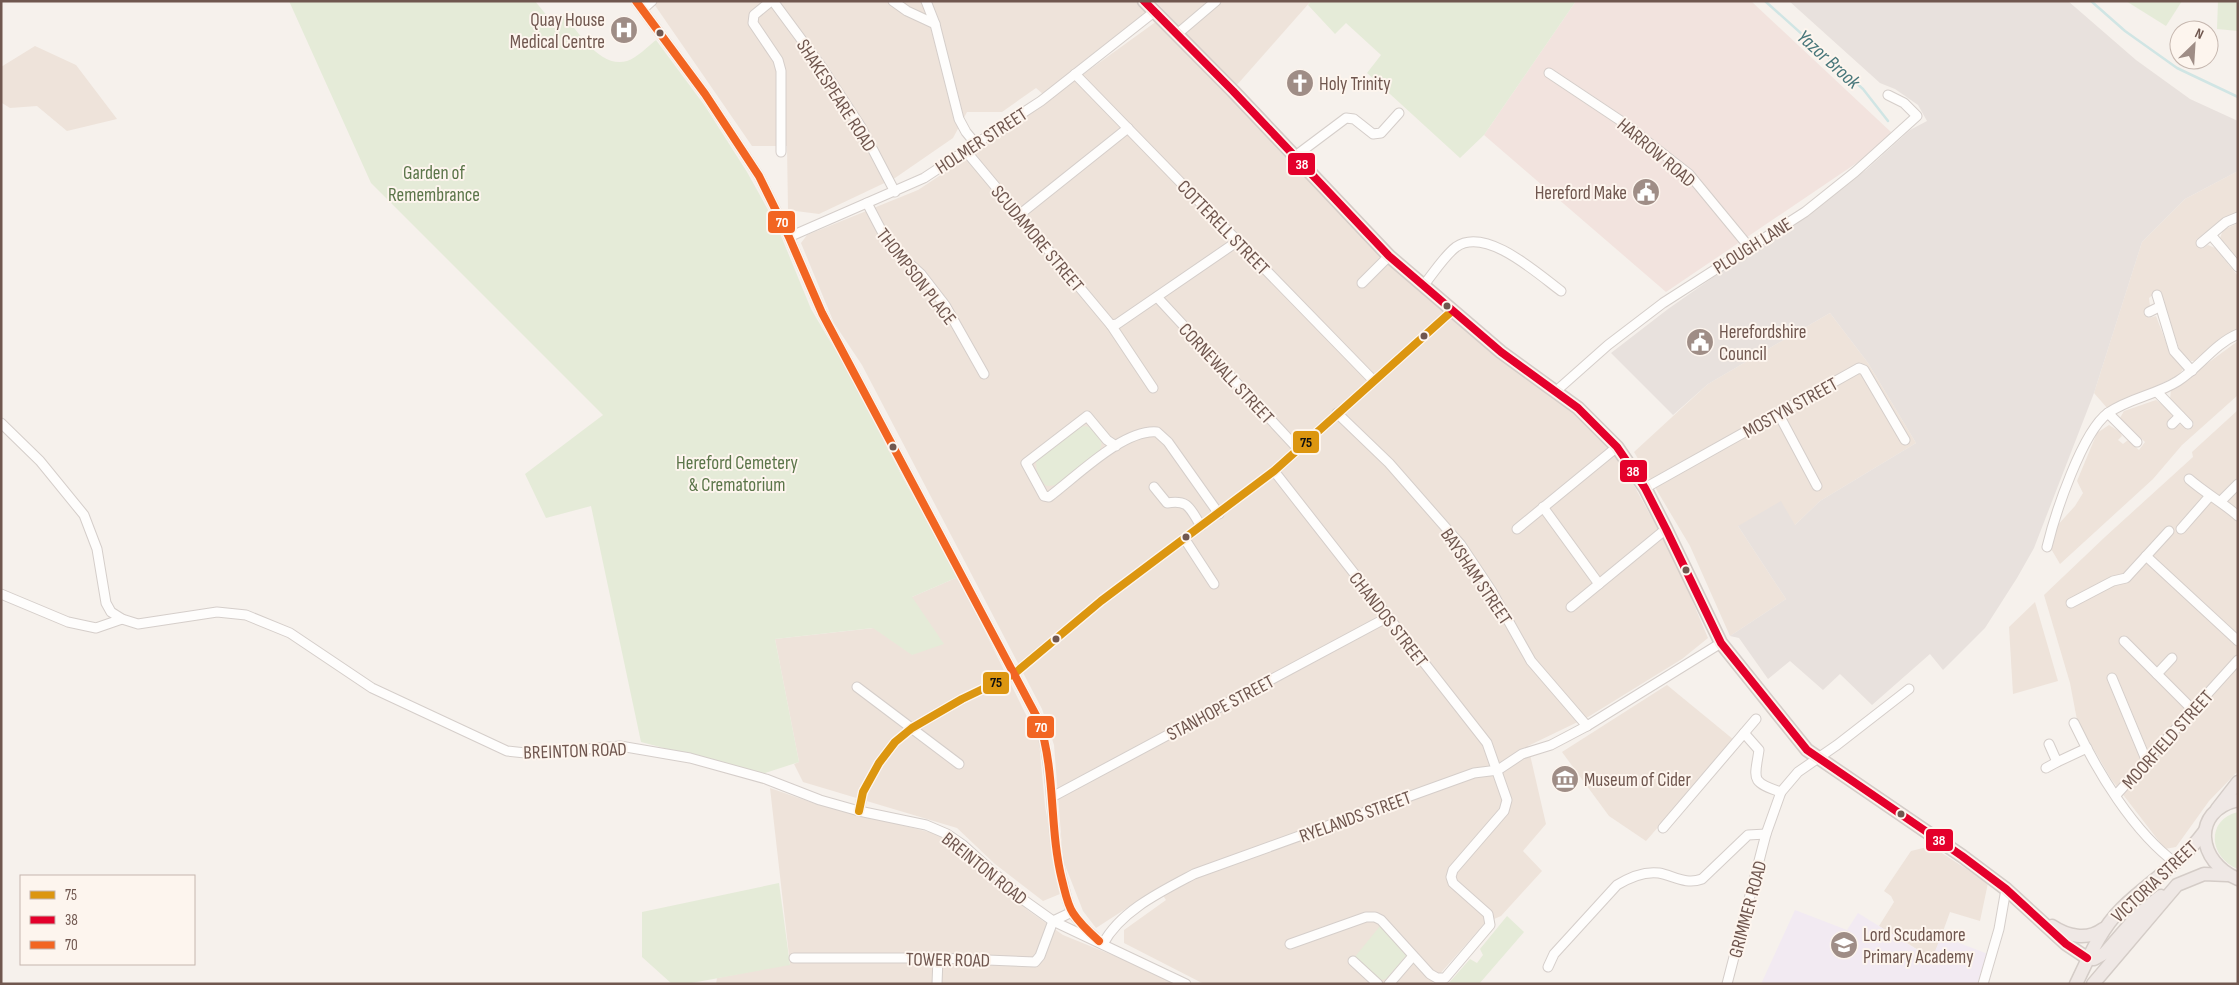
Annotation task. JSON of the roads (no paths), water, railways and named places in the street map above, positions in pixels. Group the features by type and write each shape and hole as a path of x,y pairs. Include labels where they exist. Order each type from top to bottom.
{"highway":[{"path":"1144,1 1389,256 1501,352 1578,408 1617,447 1645,488 1721,643 1796,738 1817,758 1940,841 2006,889 2066,944 2087,958 2094,959 2105,953 2138,915 2178,885"},
{"name":"VICTORIA STREET","path":"2076,984 2087,958 2108,924 2135,896 2177,864 2204,832 2224,798 2238,782"},
{"path":"2215,813 2238,800"},
{"path":"2204,832 2208,853 2232,877"},
{"name":"VICTORIA STREET","path":"2093,984 2178,885 2204,874 2232,877"},
{"path":"2039,918 2057,929 2082,936 2092,935 2108,924"}],"street":[{"path":"636,1 740,146 759,176 789,237 822,313 1039,721 1045,739 1057,860 1072,912 1084,928 1103,944"},
{"path":"643,9 652,1"},
{"path":"772,1 754,15 753,23 778,60 782,71 781,152"},
{"name":"SHAKESPEARE ROAD","path":"772,1 821,66 861,127 895,192"},
{"path":"893,1 908,11 935,24"},
{"path":"926,1 935,24 959,119 975,143"},
{"path":"1176,35 1216,1"},
{"name":"HOLMER STREET","path":"789,237 924,178 1041,101 1154,12"},
{"name":"HARROW ROAD","path":"1549,73 1621,121 1689,174 1750,248"},
{"name":"COTTERELL STREET","path":"1076,74 1373,380"},
{"name":"PLOUGH LANE","path":"1555,392 1608,345 1663,303 1804,212 1855,172 1917,116 1904,103 1888,95"},
{"path":"1294,157 1346,118 1354,119 1374,134 1381,133 1399,113"},
{"path":"1019,215 1128,128"},
{"name":"SCUDAMORE STREET","path":"965,150 1111,325 1153,388"},
{"name":"THOMPSON PLACE","path":"867,203 889,245 921,274 945,305 984,374"},
{"path":"2202,243 2226,222 2238,217"},
{"path":"2211,235 2238,267"},
{"path":"1423,286 1456,248 1469,241 1486,244 1512,254 1561,291"},
{"path":"1111,325 1116,324 1238,242"},
{"path":"1362,283 1389,256"},
{"path":"2157,295 2159,307 2174,351 2192,371"},
{"name":"CORNEWALL STREET","path":"1157,297 1298,449"},
{"path":"2149,312 2159,307"},
{"path":"859,811 863,792 879,763 895,742 912,728 962,699 1014,674 1101,601 1274,471 1452,311"},
{"path":"2047,547 2053,525 2086,441 2095,425 2108,413 2123,404 2158,393 2192,371 2222,342 2238,334"},
{"name":"MOSTYN STREET","path":"1645,488 1862,368 1905,440"},
{"path":"2158,393 2188,424"},
{"name":"BAYSHAM STREET","path":"1337,413 1389,462 1461,545 1491,590 1531,661 1587,726"},
{"path":"1778,413 1817,486"},
{"path":"2108,413 2125,437 2137,442"},
{"path":"1116,446 1107,440 1087,416 1026,463 1044,496 1047,497 1116,446 1139,433 1157,432 1168,442 1218,514"},
{"path":"2172,424 2180,416"},
{"path":"1,423 40,461 84,515 97,549 106,603 111,612 122,619"},
{"path":"1517,528 1617,447"},
{"name":"CHANDOS STREET","path":"1274,471 1487,743 1507,800 1507,806 1453,870 1451,876 1453,883 1488,914 1490,925 1445,978 1437,978 1430,974 1413,956"},
{"path":"2189,479 2209,497 2221,502 2238,516"},
{"path":"2221,502 2238,484"},
{"path":"1154,487 1167,503 1180,501 1186,503 1201,526"},
{"path":"2181,529 2209,497"},
{"path":"1543,507 1599,584"},
{"path":"1571,607 1666,529"},
{"path":"2071,603 2113,581 2126,578 2169,531"},
{"path":"1184,538 1214,584"},
{"path":"2146,556 2238,641"},
{"path":"1,594 68,622 96,628 122,619"},
{"name":"BREINTON ROAD","path":"122,619 138,624 217,612 246,615 290,633 372,688 507,751 535,754 620,746 700,761 766,779 820,800 859,811 926,824 947,834 1025,901 1053,921 1186,984"},
{"name":"STANHOPE STREET","path":"1052,797 1388,617"},
{"path":"2124,641 2194,711"},
{"name":"RYELANDS STREET","path":"1103,944 1110,931 1121,921 1162,891 1194,874 1474,774 1498,770 1522,754 1551,745 1587,726 1721,643"},
{"path":"2157,674 2172,658"},
{"name":"MOORFIELD STREET","path":"2116,795 2194,711 2238,660"},
{"path":"2112,678 2147,762"},
{"path":"857,687 959,764"},
{"name":"GRIMMER ROAD","path":"1727,984 1766,834 1781,792 1798,772 1837,745 1909,689"},
{"path":"1663,828 1756,719"},
{"path":"2074,723 2086,748 2116,795 2155,846 2177,864"},
{"path":"1744,734 1759,750 1754,769 1756,778 1767,788 1781,792"},
{"path":"2049,744 2056,762"},
{"path":"2046,768 2086,748"},
{"name":"GRIMMER ROAD","path":"1548,966 1554,954 1617,885 1627,879 1652,872 1695,882 1702,880 1748,835 1766,834"},
{"path":"1983,984 1999,929 2006,889"},
{"path":"1053,921 1072,912"},
{"path":"1290,944 1371,916 1381,920 1413,956 1389,984"},
{"name":"TOWER ROAD","path":"794,958 938,958 1035,962 1040,956 1053,921"},
{"path":"937,984 938,958"},
{"path":"1353,961 1378,984"}],"waterway":[{"name":"Yazor Brook","path":"1765,1 1863,89 1888,121"},
{"path":"2091,1 2125,31 2177,68 2238,97"}],"place":[{"name":"Quay House Medical Centre","path":"624,30"},
{"name":"Holy Trinity","path":"1300,83"},
{"name":"Hereford Make","path":"1646,192"},
{"name":"Herefordshire Council","path":"1700,342"},
{"name":"Museum of Cider","path":"1565,779"},
{"name":"Lord Scudamore Primary Academy","path":"1844,945"}],"park label":[{"name":"Garden of Remembrance","path":"434,183"},
{"name":"Hereford Cemetery & Crematorium","path":"737,473"}]}
